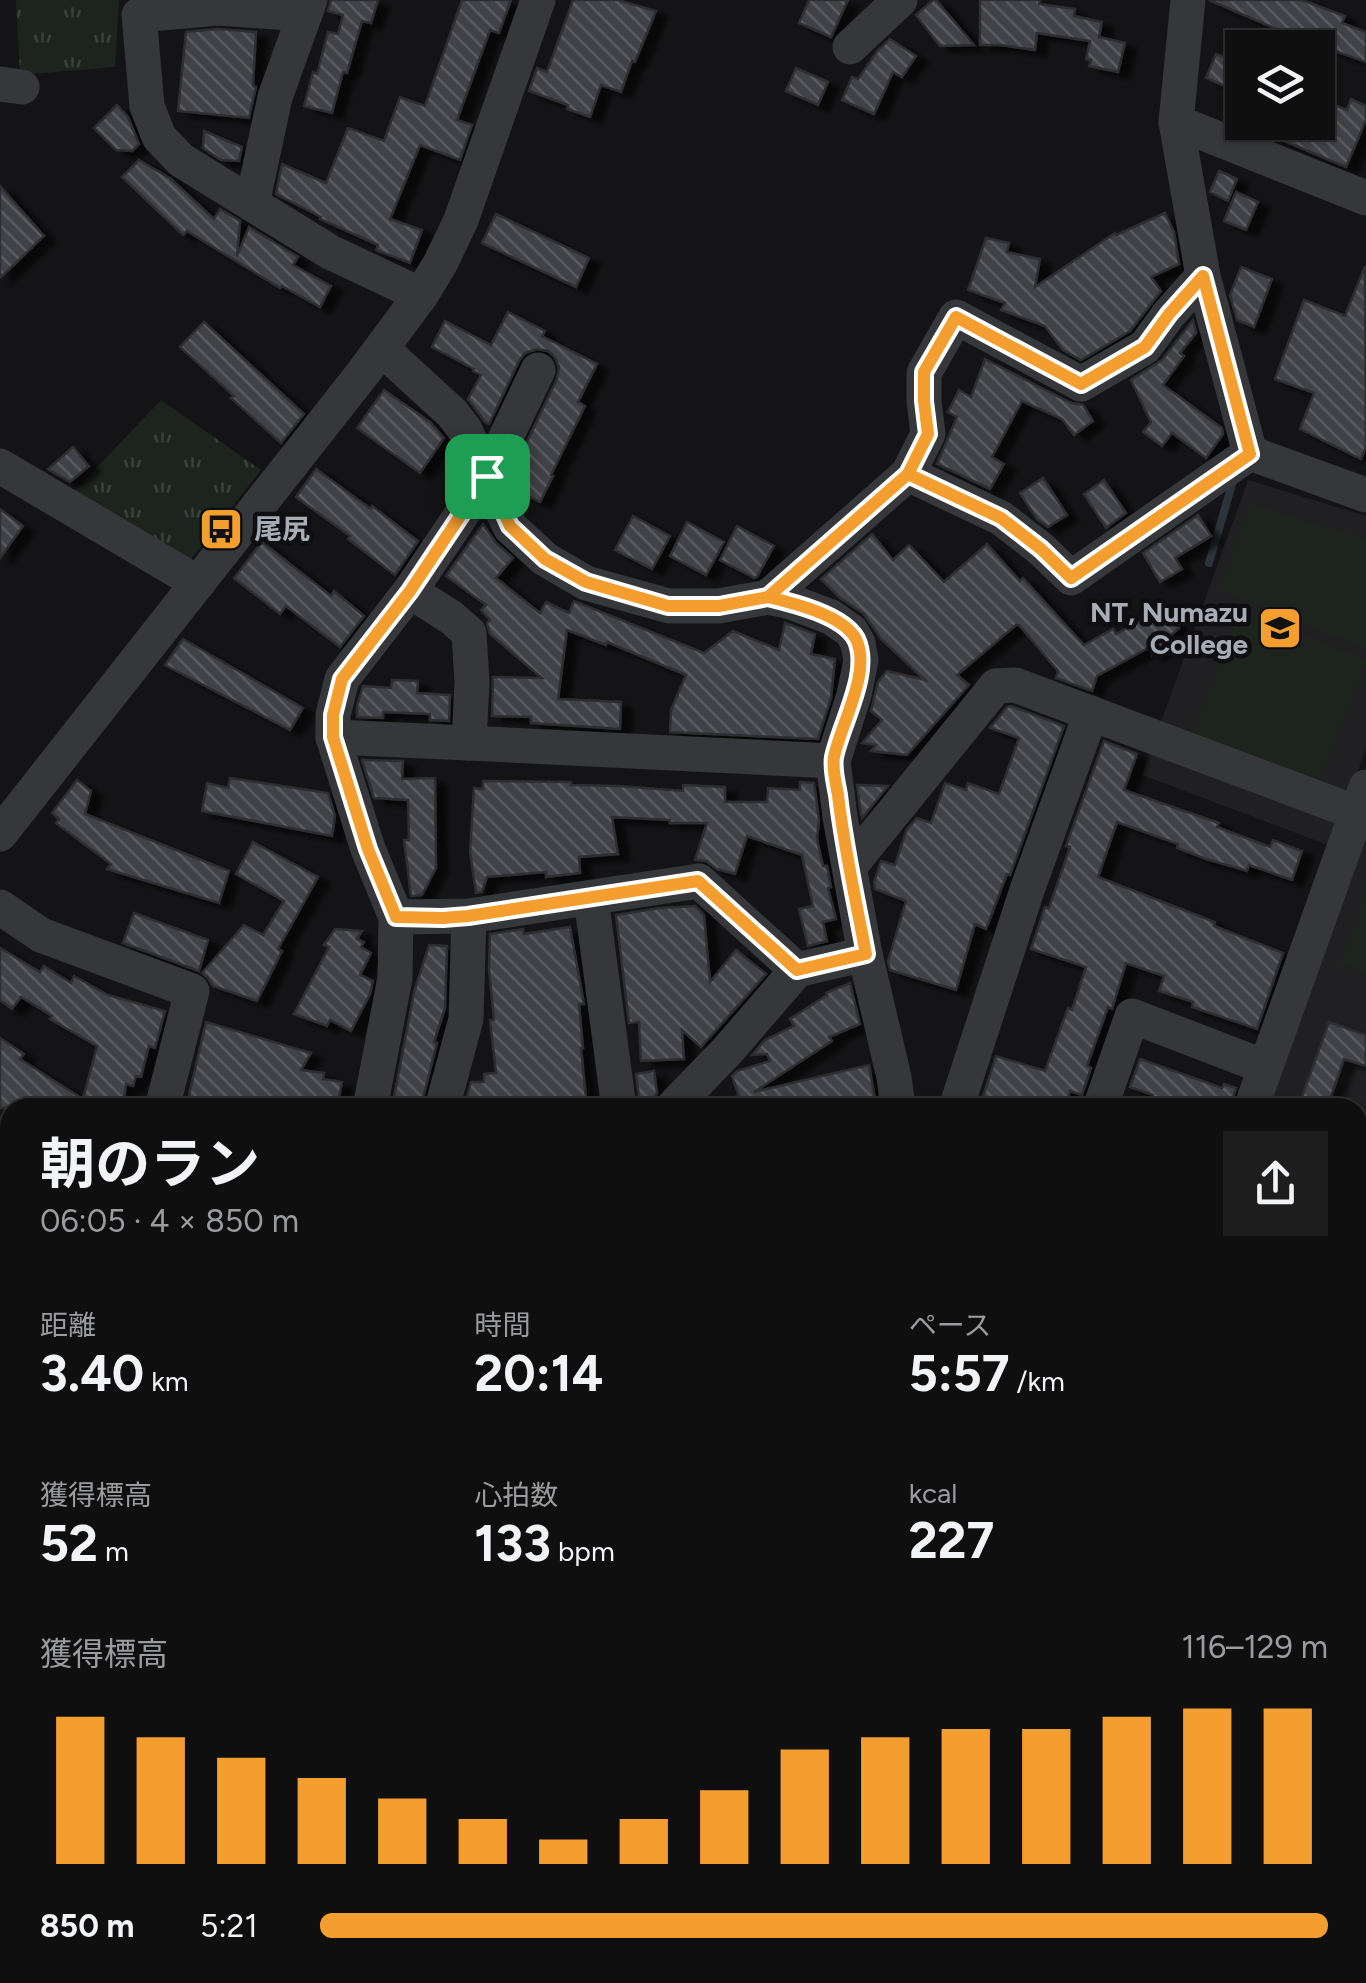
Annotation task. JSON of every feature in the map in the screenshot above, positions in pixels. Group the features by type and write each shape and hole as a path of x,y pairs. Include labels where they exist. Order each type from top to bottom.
{"street":[{"path":"0,834 421,295 462,220 538,0"},
{"path":"850,47 900,0"},
{"path":"1188,0 1176,122 1203,276 1250,454"},
{"path":"252,204 276,97 307,7 218,8 139,15 147,106 159,137 181,160 252,204 330,252 421,295"},
{"path":"1176,122 1366,198"},
{"path":"768,597 908,474 928,434 924,372 956,317 1081,384 1145,347 1203,276"},
{"path":"382,349 452,412 510,526 545,559 586,582 668,606 719,606 768,597 831,617 851,630 861,660 833,762 866,954 897,1098"},
{"path":"372,1098 395,978 396,917 368,849 333,737 333,715 342,679 410,591 487,476 538,370"},
{"path":"908,474 1001,518 1071,578 1250,454"},
{"path":"1250,454 1366,494"},
{"path":"0,466 198,583"},
{"path":"410,591 468,632 472,682 469,744"},
{"path":"850,866 996,686 1015,685 1361,800 1254,1098"},
{"path":"959,1098 1027,890 1091,713"},
{"path":"333,737 833,762"},
{"path":"396,917 468,916 698,881 797,970"},
{"path":"591,898 618,1098"},
{"path":"0,906 41,935 192,991 165,1098"},
{"path":"445,1098 466,1019 468,916"},
{"path":"682,1098 797,970 866,954"},
{"path":"1103,1098 1132,1016 1265,1066"}],"shaded area":[{"name":"NT, Numazu College","path":"1248,480 1366,516 1366,747 1333,847 1142,775"},
{"path":"1366,823 1366,1098 1270,1098"}],"green space":[{"path":"16,0 119,0 115,67 20,75"},
{"path":"161,400 261,470 187,564 71,495"},
{"path":"1249,503 1366,539 1366,649 1219,589"},
{"path":"1241,610 1366,660 1316,788 1190,737"},
{"path":"1366,892 1366,973 1340,964"}],"building":[{"path":"331,0 378,0 371,23 362,21 332,113 304,106 328,32 338,34 343,15 328,11"},
{"path":"462,0 511,0 499,33 490,30 457,120 472,125 460,160 420,145 390,219 422,230 410,263 376,250 378,245 276,194 282,164 326,183 348,128 384,141 400,97 425,106"},
{"path":"573,0 618,0 656,11 621,92 601,85 590,117 529,91 537,68 547,72"},
{"path":"809,0 848,0 831,37 799,23"},
{"path":"933,0 974,45 940,46 916,15"},
{"path":"980,0 1040,0 1039,4 1075,9 1074,16 1102,22 1099,37 1125,43 1118,72 1089,66 1091,60 1086,59 1090,41 1037,33 1035,50 980,45"},
{"path":"1209,0 1302,0 1345,16 1342,23 1366,32 1366,62 1335,51 1335,30 1278,30"},
{"path":"186,32 256,32 256,87 249,118 178,111"},
{"path":"890,39 916,56 902,77 893,72 874,114 842,100 852,77 858,79"},
{"path":"1216,54 1225,57 1225,86 1206,78"},
{"path":"796,68 828,82 818,105 786,91"},
{"path":"1351,99 1366,106 1366,120 1346,167 1282,140 1335,140 1335,105 1347,110"},
{"path":"117,105 128,117 139,144 132,151 116,150 94,128"},
{"path":"204,131 242,147 239,161 221,160 203,148"},
{"path":"139,160 171,179 214,219 220,209 240,221 237,256 249,227 298,257 293,265 331,286 320,307 280,288 187,231 183,235 122,177"},
{"path":"1219,171 1237,179 1228,201 1210,192"},
{"path":"0,186 44,236 0,278"},
{"path":"1236,192 1258,202 1246,230 1224,221"},
{"path":"1165,213 1174,232 1179,264 1151,277 1161,291 1130,331 1081,360 1063,350 1045,326 1001,310 1005,303 968,290 986,238 1009,243 1007,252 1040,259 1035,287 1115,233"},
{"path":"496,214 589,258 576,287 482,243"},
{"path":"1365,266 1366,447 1361,459 1300,429 1314,393 1275,379 1304,300 1345,316"},
{"path":"1241,267 1272,279 1254,327 1237,320 1230,295"},
{"path":"508,312 545,331 542,336 597,364 578,402 585,406 540,502 516,490 510,477 557,379 559,367 555,357 537,349 525,353 489,424 468,399 481,375 432,347 445,321 491,345"},
{"path":"1193,320 1196,333 1163,385 1222,428 1223,434 1206,458 1172,433 1162,446 1143,432 1151,422 1131,380 1162,360"},
{"path":"204,322 304,414 281,443 180,347"},
{"path":"985,359 1071,403 1083,405 1093,421 1074,435 1062,419 1022,401 992,457 1004,464 990,489 937,464 957,417 948,412 959,390 971,397"},
{"path":"384,390 430,422 444,438 420,473 357,428"},
{"path":"73,447 89,466 70,482 48,469"},
{"path":"316,469 418,541 395,575 296,497"},
{"path":"1043,478 1067,515 1048,527 1037,519 1020,493"},
{"path":"1104,480 1126,513 1106,528 1084,494"},
{"path":"0,509 23,526 0,558"},
{"path":"1198,515 1211,536 1175,558 1182,569 1160,582 1143,553"},
{"path":"633,516 670,536 652,569 615,550"},
{"path":"687,522 724,542 706,575 670,556"},
{"path":"483,524 513,558 496,578 540,613 546,602 569,613 574,601 704,653 733,631 779,650 785,623 815,634 811,654 835,659 831,698 818,739 670,732 671,710 686,675 567,630 558,699 621,702 620,729 531,723 531,717 492,716 493,677 542,678 490,634 490,620 481,610 486,605 446,576"},
{"path":"737,526 774,546 757,577 720,560"},
{"path":"872,534 893,560 909,545 944,582 987,544 1084,645 1113,629 1116,634 1165,608 1179,628 1170,636 1175,642 1152,655 1148,648 1097,676 1092,691 1056,678 1058,671 1016,625 957,675 969,685 907,755 871,751 876,745 862,743 882,720 871,711 878,682 887,671 925,680 881,639 864,614 821,579"},
{"path":"262,542 331,596 334,591 364,616 340,647 286,606 280,614 234,578"},
{"path":"183,639 303,708 290,730 165,665"},
{"path":"392,680 418,681 417,693 450,695 449,721 430,720 430,714 383,712 383,718 357,717 363,686 391,688"},
{"path":"1011,706 1064,726 1010,875 1007,874 986,929 975,924 956,990 890,970 888,961 906,901 875,889 881,861 895,865 907,829 917,818 931,823 945,783 966,790 968,783 999,794 1019,738 990,728"},
{"path":"1104,741 1137,754 1124,790 1219,823 1217,827 1270,847 1273,840 1302,851 1292,880 1249,865 1247,871 1206,859 1177,848 1178,844 1117,822 1098,877 1283,953 1257,1029 1159,991 1164,976 1126,963 1112,1009 1108,1007 1087,1066 1091,1068 1082,1095 1070,1091 1068,1098 983,1098 996,1056 1045,1071 1068,1008 1072,1010 1086,967 1031,949 1070,847 1066,846"},
{"path":"362,760 403,761 402,779 435,778 436,868 422,895 411,896 404,840 409,840 408,800 374,798"},
{"path":"230,778 328,793 335,816 332,836 202,811 207,783 228,788"},
{"path":"77,780 91,791 85,814 229,871 219,903 107,869 111,864 56,823 59,819 52,813"},
{"path":"483,781 571,782 683,791 683,785 725,787 725,802 767,802 768,788 800,790 800,782 814,783 819,820 817,839 823,866 827,866 836,919 823,922 827,941 808,946 799,909 813,906 802,855 747,836 735,874 717,869 706,861 695,860 707,823 612,817 618,854 579,857 580,873 487,877 482,892 476,893 470,852 474,788 483,789"},
{"path":"857,785 888,786 862,818 861,814"},
{"path":"253,842 318,877 278,949 282,951 257,1001 213,986 202,973 244,925 263,935 284,901 236,874"},
{"path":"695,906 704,915 710,982 736,950 766,974 701,1047 682,1030 684,1059 641,1061 639,1022 629,1023 616,915"},
{"path":"134,913 208,940 199,971 123,943"},
{"path":"570,927 584,1004 579,1004 586,1098 467,1098 471,1082 484,1082 484,1074 496,1073 490,1020 494,1020 490,934 523,929 524,934"},
{"path":"335,929 362,931 357,939 371,953 360,975 373,981 370,994 351,1031 330,1020 327,1026 294,1014"},
{"path":"429,945 447,946 445,1008 423,1098 394,1098 414,992"},
{"path":"0,948 40,972 44,966 71,983 74,976 108,995 165,1011 155,1048 149,1046 141,1077 136,1076 133,1086 126,1084 124,1098 83,1098 97,1046 21,997 12,1009 0,1000"},
{"path":"850,983 860,1024 829,1037 832,1041 754,1092 869,1065 875,1098 728,1098 739,1096 732,1076 737,1071 770,1061 767,1054 752,1055 765,1040 794,1026 790,1019 826,993"},
{"path":"206,1022 311,1053 301,1070 324,1073 323,1079 342,1082 339,1098 188,1098"},
{"path":"1329,1022 1366,1035 1366,1066 1344,1059 1330,1098 1302,1098"},
{"path":"0,1038 24,1054 20,1059 81,1098 0,1098"},
{"path":"1140,1059 1222,1088 1224,1084 1236,1088 1233,1098 1152,1098 1153,1095 1130,1087"},
{"path":"654,1071 654,1098 639,1098 636,1074"}],"waterway":[{"path":"1209,563 1233,481"}],"place":[{"name":"尾尻","path":"221,529"},
{"name":"NT, Numazu College","path":"1280,628"}],"route":[{"path":"487,476 410,591 342,679 333,715 333,737 368,849 396,917 468,916 698,881 797,970 866,954 833,762 861,660 851,630 831,617 768,597 908,474 928,434 924,372 956,317 1081,384 1145,347 1203,276 1250,454 1071,578 1001,518 908,474 838,536 768,597 719,606 668,606 586,582 545,559 510,526 487,476"}]}
